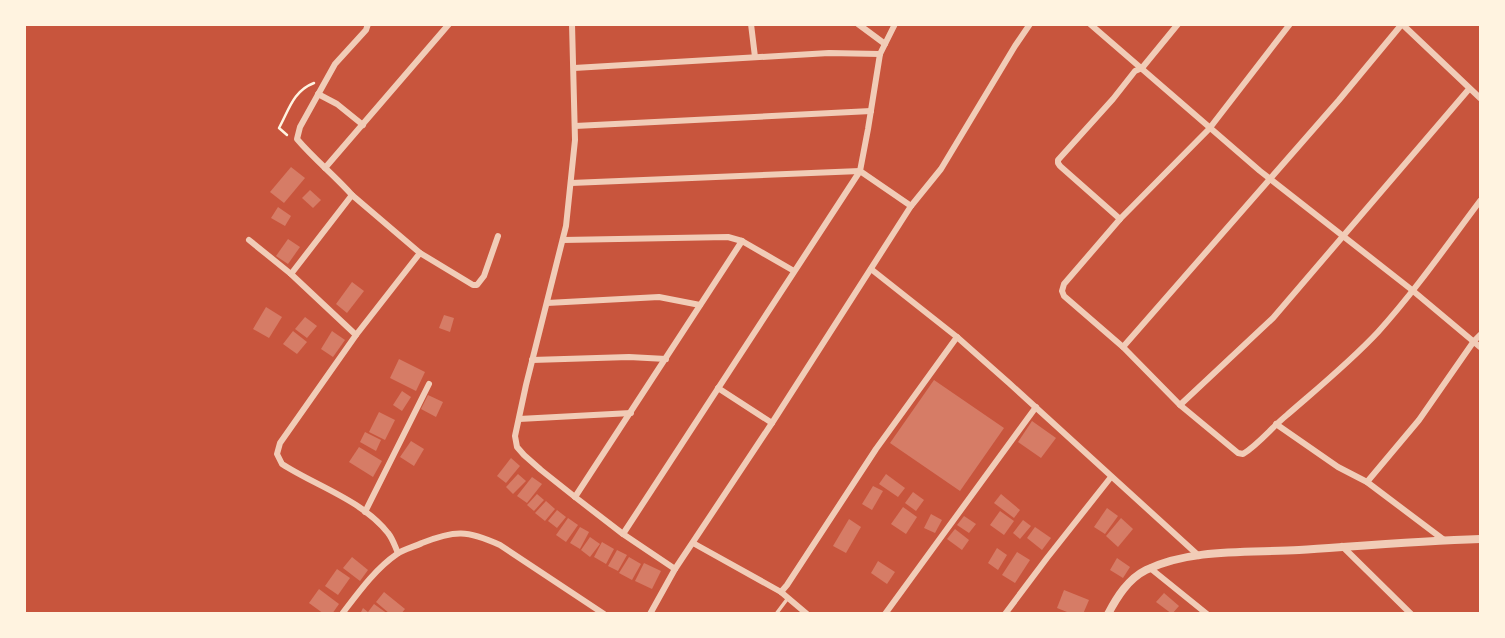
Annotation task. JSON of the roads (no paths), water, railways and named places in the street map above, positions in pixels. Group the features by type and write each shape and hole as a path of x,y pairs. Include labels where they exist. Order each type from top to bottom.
{"street":[{"path":"368,24 366,30 335,64 300,127 297,139 352,195 420,253 473,285 477,285 484,276 498,236"},
{"path":"326,168 449,24"},
{"path":"572,24 575,140 571,183 563,240 515,436 517,447 575,497 675,569"},
{"path":"751,24 755,57"},
{"path":"858,24 885,44"},
{"path":"623,534 860,171 880,54 895,24"},
{"path":"650,614 675,569 911,206 941,169 1014,46 1030,24"},
{"path":"1090,24 1209,129 1480,347"},
{"path":"1120,219 1058,163 1060,157 1135,71 1142,68 1178,24"},
{"path":"1290,24 1209,129 1120,219 1063,284 1062,291 1070,302 1123,347 1180,405 1238,453 1243,454 1249,450 1339,370 1378,331 1480,201"},
{"path":"1123,347 1402,24 1480,98"},
{"path":"573,68 829,53 880,54"},
{"path":"1180,405 1273,318 1469,89"},
{"path":"318,93 363,125"},
{"path":"575,126 871,111"},
{"path":"571,183 860,171 911,206"},
{"path":"291,274 352,195"},
{"path":"563,240 728,237 742,241 794,271"},
{"path":"249,240 291,274 356,335"},
{"path":"575,497 742,241"},
{"path":"398,553 390,535 365,512 282,464 276,454 280,443 356,335 420,253"},
{"path":"871,269 957,337 1199,556"},
{"path":"547,303 659,297 701,305"},
{"path":"1367,482 1419,420 1480,335"},
{"path":"780,592 876,449 957,337"},
{"path":"532,360 628,357 666,359"},
{"path":"365,512 429,384"},
{"path":"718,388 772,423"},
{"path":"885,614 1035,407"},
{"path":"519,419 631,413"},
{"path":"1276,424 1338,467 1367,482 1444,540"},
{"path":"1005,614 1111,477"},
{"path":"342,614 369,580 398,553 443,535 456,533 481,537 500,545 604,614"},
{"path":"1108,614 1128,584 1142,572 1164,562 1199,556 1480,539"},
{"path":"693,543 780,592 807,614"},
{"path":"1342,546 1411,614"},
{"path":"1150,568 1207,614"}],"lane":[{"path":"776,614 788,598"}]}
